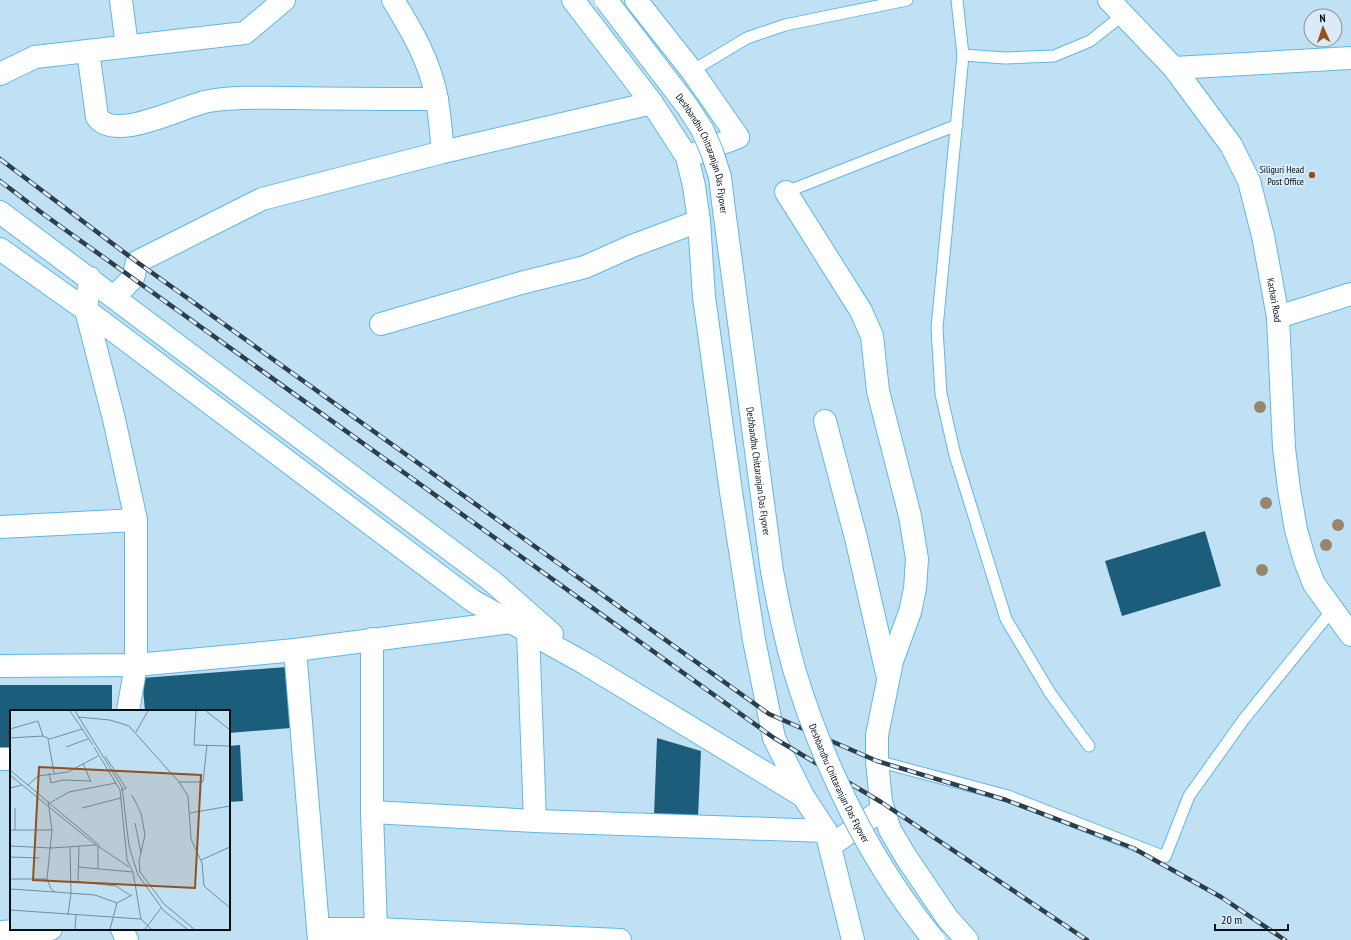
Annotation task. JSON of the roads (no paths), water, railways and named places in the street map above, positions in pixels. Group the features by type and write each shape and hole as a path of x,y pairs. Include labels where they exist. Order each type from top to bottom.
{"street":[{"path":"121,0 127,46"},
{"path":"0,74 35,57 245,33 284,0"},
{"path":"393,0 408,24 427,63 437,99 443,152"},
{"path":"573,0 652,103 687,157 694,186 699,221 704,297 731,492 754,640 774,738 803,796 828,839 853,940"},
{"name":"Deshbandhu Chittaranjan Das Flyover","path":"606,0 688,106 702,129 712,152 720,177 724,202 772,571 794,669 810,716 850,809 896,887 934,940"},
{"path":"639,1 692,71 738,137 687,157"},
{"name":"Kachari Road","path":"1116,8 1174,68 1231,145 1249,181 1263,236 1278,317 1284,448 1296,530 1305,561 1314,584 1351,635"},
{"path":"88,51 97,117 101,122 110,126 158,119 189,106 209,101 246,98 437,99"},
{"path":"1174,68 1351,58"},
{"path":"114,296 133,278 137,262 262,199 443,152 652,103"},
{"path":"786,192 861,311 872,336 878,391 910,516 917,559 915,589 910,612 892,661 877,735 877,761 881,802 890,830 906,857 948,919 967,940"},
{"path":"0,212 114,296 492,582 586,664"},
{"path":"381,324 514,284 585,267 632,246 699,221"},
{"path":"0,249 86,310 473,601 586,664 803,796"},
{"path":"90,278 86,310 114,419 136,520 136,665 128,710"},
{"path":"1278,317 1351,294"},
{"path":"825,421 856,538 888,678"},
{"path":"0,527 136,520"},
{"path":"0,666 136,665 295,650 372,639 519,627"},
{"path":"519,627 535,821"},
{"path":"372,639 372,812 376,929"},
{"path":"295,650 318,935 376,929 620,940"},
{"path":"0,758 10,759"},
{"path":"372,812 828,839 883,809"},
{"path":"0,932 34,930"},
{"path":"122,930 127,940"}],"lane":[{"path":"692,71 747,38 785,25 907,0"},
{"path":"957,0 963,55 937,328 941,394 955,455 1006,619 1050,694 1089,746"},
{"path":"963,55 1005,58 1054,56 1090,41 1116,8"},
{"path":"786,192 957,125"},
{"path":"877,761 1008,796 1165,857 1189,796 1244,719 1332,608"}],"railway":[{"path":"0,159 137,262 769,714 877,761 1006,800 1133,848 1221,897 1285,940"},
{"path":"0,181 46,216 774,738 881,802 1087,940"}],"place":[{"name":"Siliguri Head Post Office","path":"1312,175"}]}
